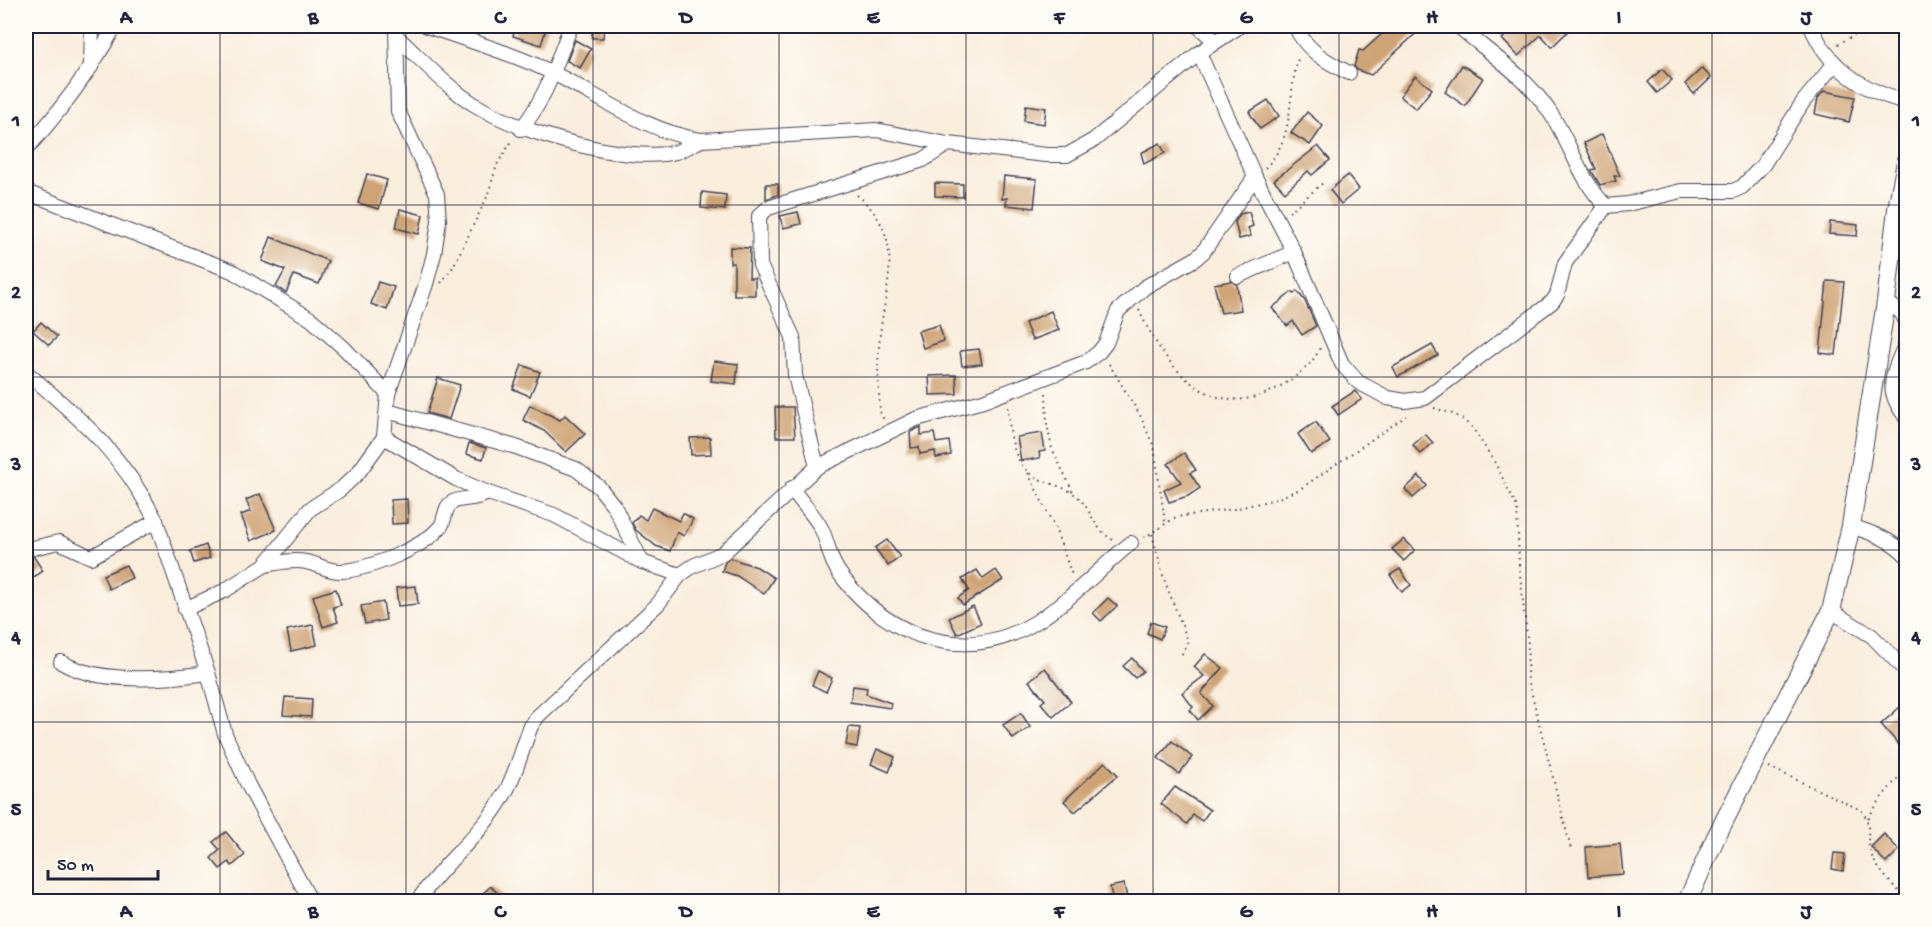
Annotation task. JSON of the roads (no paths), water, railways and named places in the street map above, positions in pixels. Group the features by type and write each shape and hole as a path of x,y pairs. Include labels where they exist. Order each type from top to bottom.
{"street":[{"path":"91,67 92,26"},
{"path":"26,149 56,117 91,67 115,26"},
{"path":"427,26 553,73 638,119 674,134 701,140 861,129 891,131 948,144 1046,155 1067,155 1087,145 1122,119 1199,53 1240,26"},
{"path":"521,129 537,106 553,73 570,26"},
{"path":"1198,26 1215,41"},
{"path":"1295,26 1304,42 1323,59 1349,73"},
{"path":"1458,26 1512,68 1531,87 1570,144 1591,189 1606,206"},
{"path":"1811,26 1831,58 1862,86 1906,102"},
{"path":"397,31 458,93 477,106 521,129 596,148 638,153 676,152 701,140"},
{"path":"185,609 224,591 265,565 300,519 358,473 384,436 388,394 426,284 439,221 437,194 398,111 397,31"},
{"path":"1199,53 1256,177 1294,252 1342,364 1358,382 1388,398 1422,401 1552,302 1557,295 1565,263 1606,206 1628,204 1680,191 1733,191 1742,187 1763,165 1831,58"},
{"path":"817,467 795,375 793,337 760,265 758,219 768,208 923,160 948,144"},
{"path":"1687,902 1716,837 1831,610 1851,526 1886,302 1897,209 1906,162"},
{"path":"417,902 434,878 493,812 505,795 523,746 538,716 658,604 680,575 693,566 723,553 817,467 916,419 1007,393 1086,362 1106,343 1118,311 1132,297 1203,252 1256,177"},
{"path":"26,192 232,271 311,320 344,348 388,394"},
{"path":"1238,276 1294,252"},
{"path":"1886,302 1901,312 1906,321"},
{"path":"1906,344 1893,373 1892,391 1906,417"},
{"path":"26,372 106,444 131,475 156,521 208,673 225,734 248,785 311,902"},
{"path":"387,411 516,447 576,469 599,487 614,506 642,562"},
{"path":"384,436 424,462 488,493 554,515 642,562 680,575"},
{"path":"792,488 820,527 828,554 844,579 886,618 911,633 933,641 957,644 986,640 1035,622 1078,592 1131,543"},
{"path":"265,565 307,562 341,571 394,556 415,547 441,526 448,506 454,501 475,500 488,493"},
{"path":"33,548 59,542 91,557 156,521"},
{"path":"1851,526 1897,545 1906,555"},
{"path":"1831,610 1872,636 1906,671"},
{"path":"61,662 81,672 108,675 158,678 208,673"}]}
